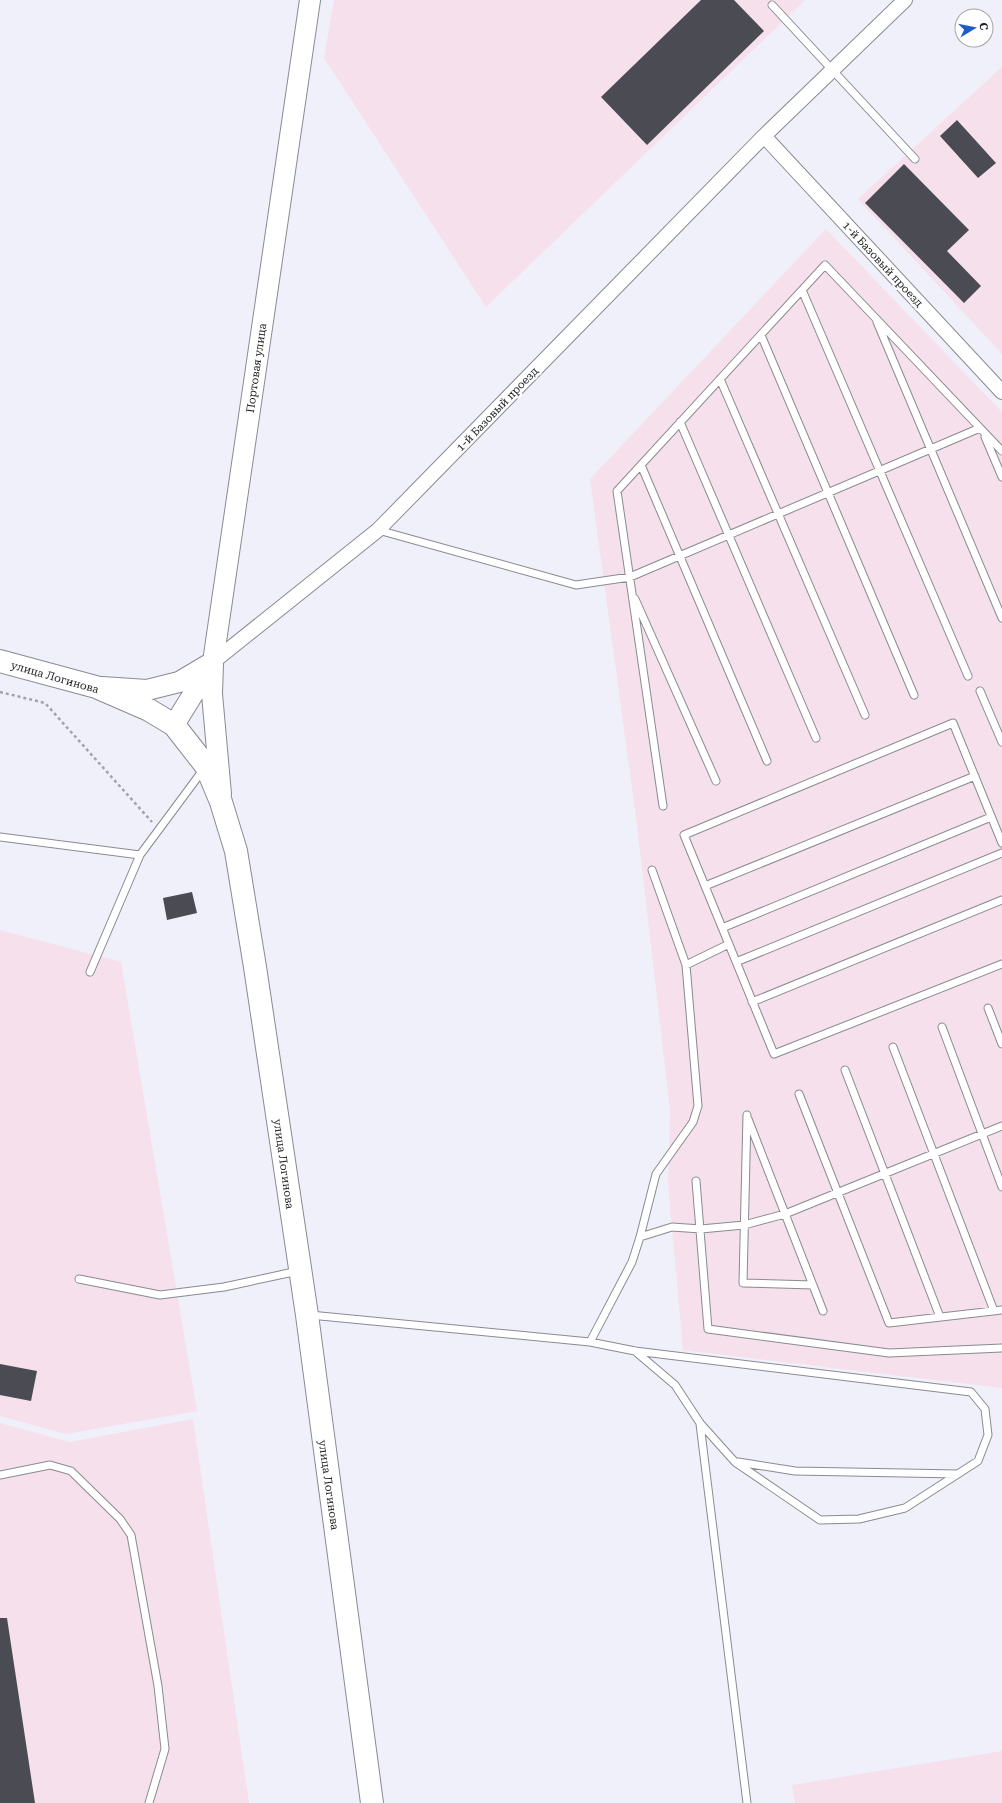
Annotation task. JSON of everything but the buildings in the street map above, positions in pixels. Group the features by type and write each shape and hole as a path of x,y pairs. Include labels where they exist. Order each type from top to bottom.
{"main road":[{"name":"улица Логинова","path":"0,661 96,687 149,710 174,725 206,766 221,802 237,859 307,1315 372,1803"}],"street":[{"name":"Портовая улица","path":"174,725 213,662 310,0"},
{"name":"1-й Базовый проезд","path":"213,662 378,530 764,136 905,0"},
{"name":"1-й Базовый проезд","path":"764,136 1002,392"},
{"path":"96,687 147,690 179,682 213,662"},
{"path":"213,662 212,694 221,802"}],"lane":[{"path":"772,6 915,159"},
{"path":"663,806 617,491 825,265 1002,451"},
{"path":"802,290 968,676"},
{"path":"875,318 1002,618"},
{"path":"760,335 914,694"},
{"path":"720,379 865,716"},
{"path":"680,422 816,738"},
{"path":"378,530 576,585 630,578 931,449 982,430"},
{"path":"982,430 1002,477"},
{"path":"641,465 767,761"},
{"path":"632,590 716,781"},
{"path":"980,692 1002,742"},
{"path":"1002,844 953,723 684,835 774,1054 1002,964"},
{"path":"90,972 140,855 206,766"},
{"path":"705,886 975,776"},
{"path":"722,928 991,817"},
{"path":"0,837 140,855"},
{"path":"736,962 1002,853"},
{"path":"590,1342 632,1262 640,1238 656,1174 693,1122 698,1106 686,965 652,870"},
{"path":"752,1002 1002,900"},
{"path":"686,965 729,944"},
{"path":"988,1008 1002,1044"},
{"path":"942,1027 1002,1187"},
{"path":"799,1094 890,1323 998,1311 934,1154 894,1047"},
{"path":"845,1070 940,1317"},
{"path":"813,1285 742,1283 747,1115 785,1214 813,1285 823,1311"},
{"path":"640,1238 672,1227 701,1229 744,1225 785,1214 1002,1126"},
{"path":"696,1181 708,1329 889,1353 1002,1348"},
{"path":"79,1279 160,1295 224,1287 300,1271"},
{"path":"307,1315 590,1342 635,1351 971,1392 985,1409 988,1435 978,1461 905,1508 859,1519 820,1520 736,1462 700,1423 675,1386 635,1351"},
{"path":"700,1423 747,1803"},
{"path":"736,1462 795,1471 958,1474"},
{"path":"0,1475 50,1465 71,1471 120,1519 131,1535 158,1686 165,1749 150,1803"}],"path":[{"path":"0,692 45,703 159,830"}],"shaded area":[{"path":"334,0 805,0 486,307 324,58"},
{"path":"1002,67 1002,354 858,199"},
{"path":"826,229 1002,412 1002,1388 683,1350 668,1184 670,1110 637,825 590,479"},
{"path":"0,930 121,962 197,1411 66,1434 0,1416"},
{"path":"193,1419 249,1803 0,1803 0,1423 70,1442"},
{"path":"1002,1751 1002,1803 795,1803 792,1785"}]}
